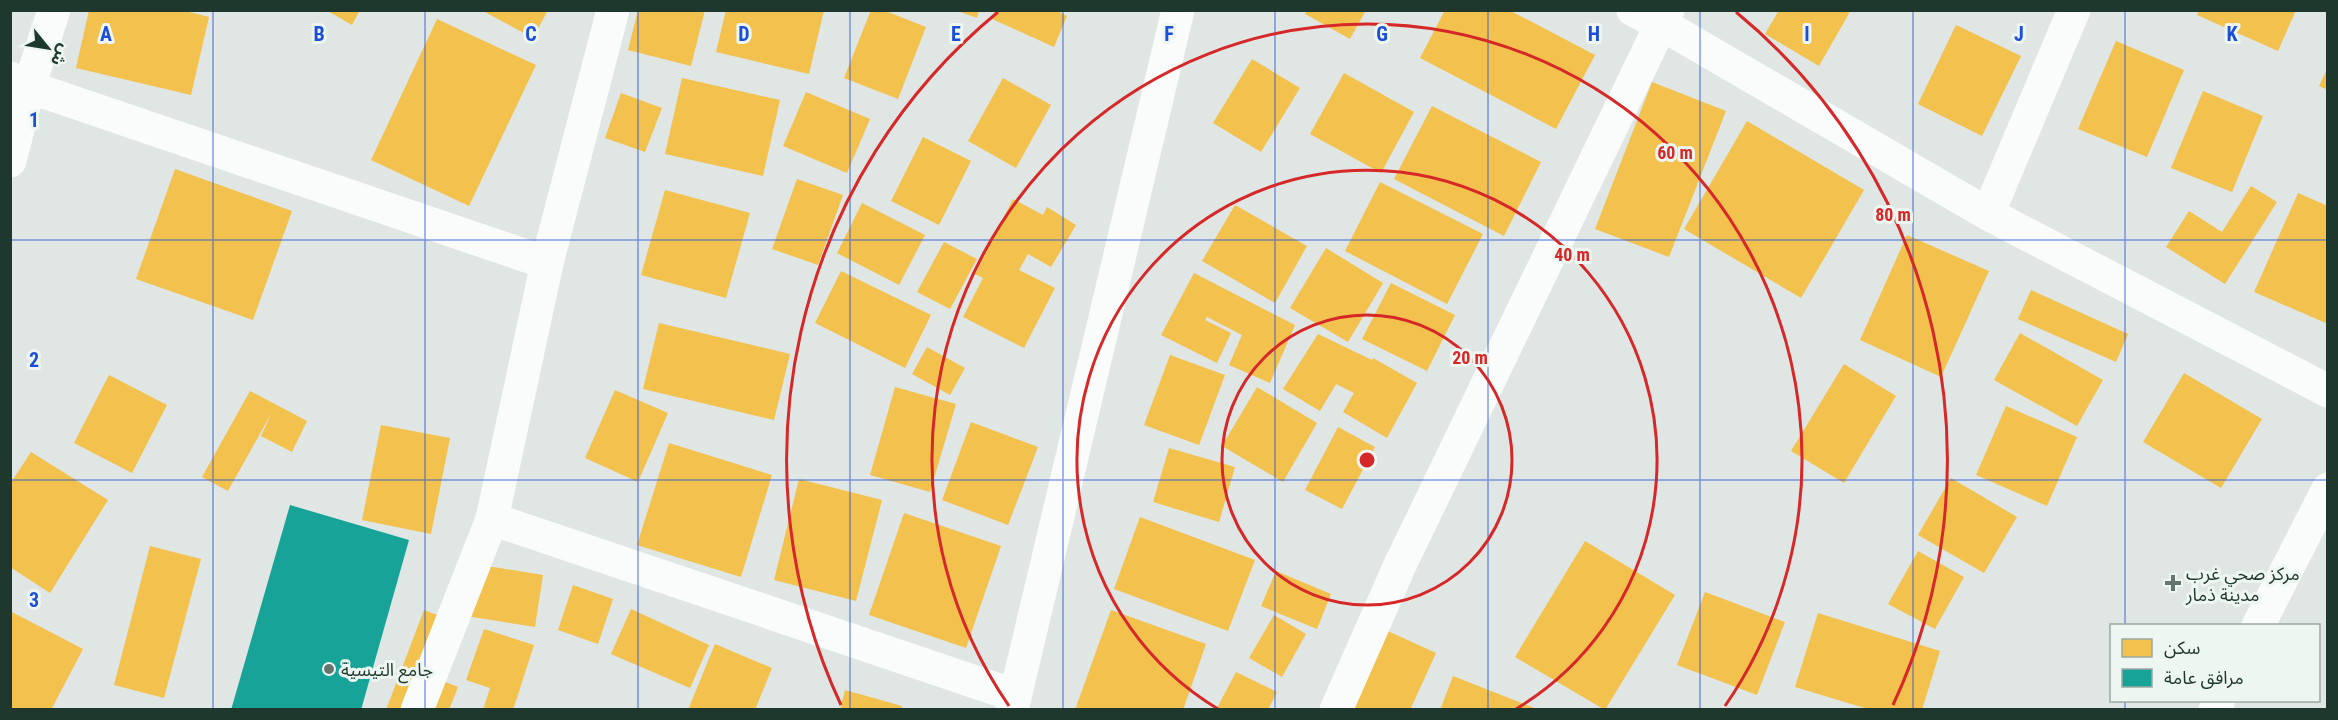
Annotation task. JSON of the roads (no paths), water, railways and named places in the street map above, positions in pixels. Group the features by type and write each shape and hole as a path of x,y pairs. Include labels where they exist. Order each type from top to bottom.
{"street":[{"path":"10,161 20,82 54,10"},
{"path":"417,710 492,519 547,263 613,10"},
{"path":"492,519 1013,702 1178,10"},
{"path":"1633,10 1665,18 1988,214 2328,391"},
{"path":"1988,214 2074,10"},
{"path":"1336,710 1400,565 1665,18"},
{"path":"20,82 547,263"},
{"path":"2259,624 2328,489"}],"place":[{"name":"مركز صحي غرب مدينة ذمار","path":"2173,583"},
{"name":"جامع التيسية","path":"329,669"}]}
